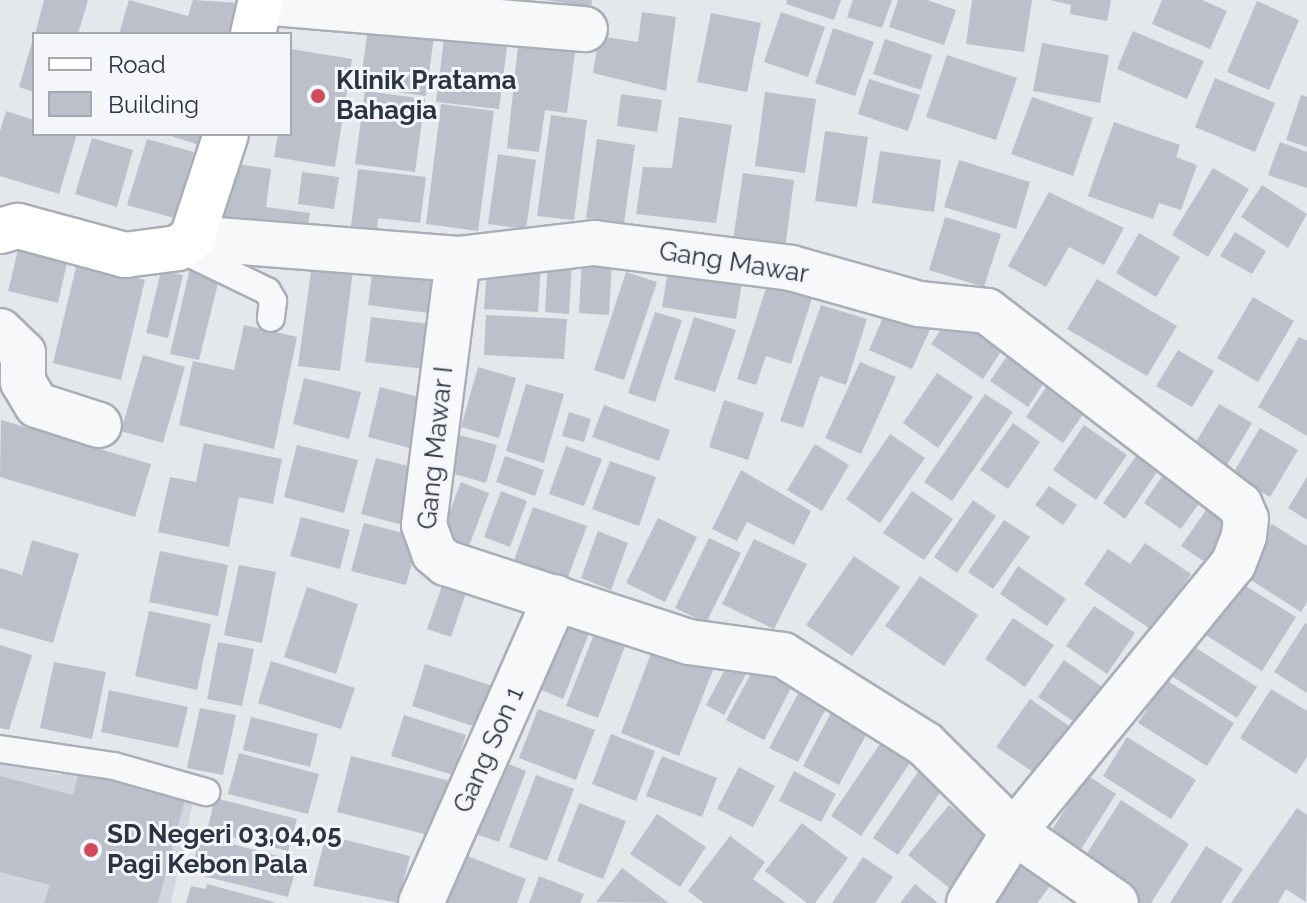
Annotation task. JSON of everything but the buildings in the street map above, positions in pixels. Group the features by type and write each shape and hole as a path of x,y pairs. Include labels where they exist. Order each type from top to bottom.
{"street":[{"path":"258,12 585,29"},
{"path":"0,231 18,226 125,255 185,243 225,136"},
{"name":"Gang Mawar","path":"185,243 458,259 594,243 791,268 919,304 987,311 1173,451 1240,505 1246,519 1233,564 1014,832"},
{"name":"Gang Mawar I","path":"458,259 426,541 446,563 689,642 783,655 925,744 1014,832 1116,903"},
{"path":"0,331 23,353 23,382 37,405 99,425"},
{"name":"Gang Son 1","path":"421,903 556,597"},
{"path":"969,903 1014,832"}],"lane":[{"path":"185,243 267,291 273,301 271,318"},
{"path":"0,749 114,766 206,792"}],"shaded area":[{"name":"SD Negeri 03,04,05 Pagi Kebon Pala","path":"0,762 60,775 76,766 194,798 171,903 0,903"}],"place":[{"name":"Klinik Pratama Bahagia","path":"318,96"},
{"name":"SD Negeri 03,04,05 Pagi Kebon Pala","path":"91,850"}]}
